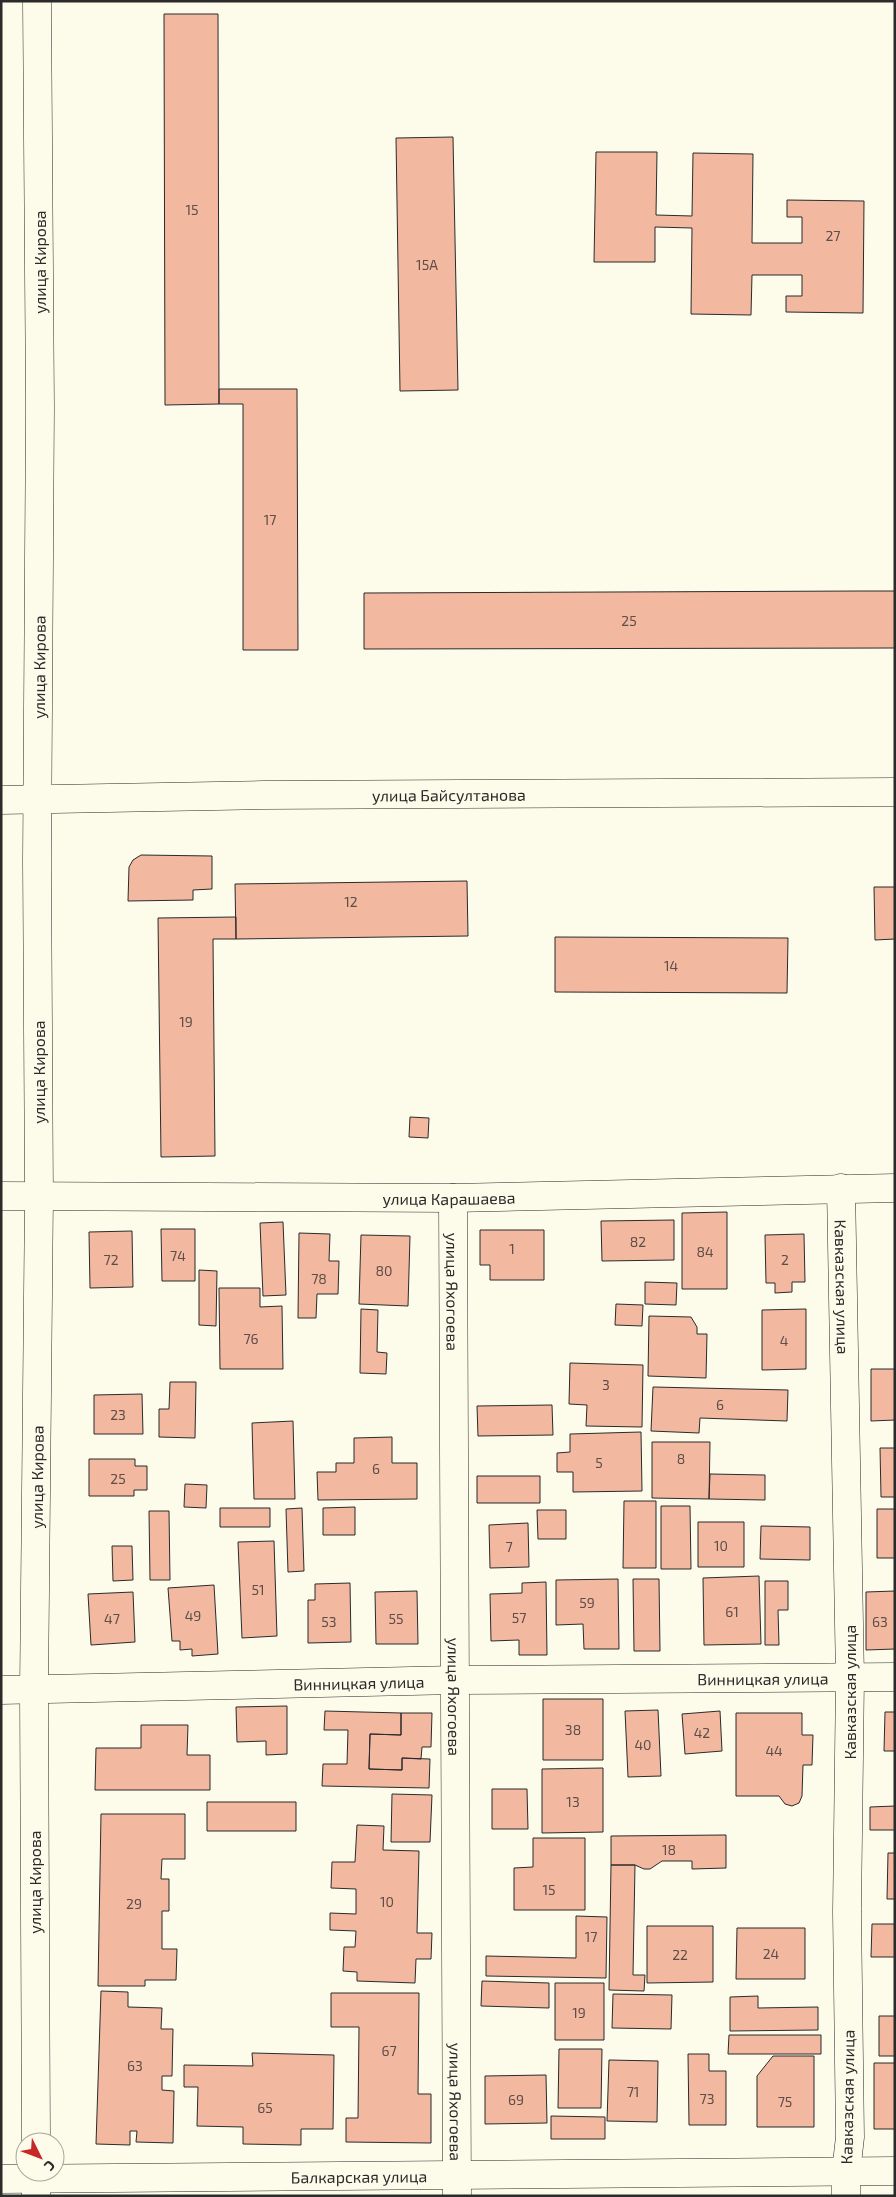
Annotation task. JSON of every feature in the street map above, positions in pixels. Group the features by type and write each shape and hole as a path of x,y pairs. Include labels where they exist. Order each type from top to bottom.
{"street":[{"name":"улица Кирова","path":"36,2132 34,1690 38,1196 37,799 40,397 37,1"},
{"name":"улица Байсултанова","path":"1,800 322,794 895,792"},
{"name":"Кавказская улица","path":"841,1188 850,1678 846,1912 850,2137 846,2184"},
{"name":"улица Карашаева","path":"1,1196 453,1198 895,1188"},
{"name":"улица Яхогоева","path":"453,1198 457,2186"},
{"name":"Винницкая улица","path":"1,1690 456,1680 895,1677"},
{"name":"Балкарская улица","path":"36,2182 457,2186 846,2184 895,2171"},
{"name":"Балкарская улица","path":"1,2179 15,2180"}],"building":[{"path":"164,14 218,14 219,404 165,405"},
{"path":"453,137 458,390 400,391 396,138"},
{"path":"596,152 657,152 656,215 692,216 693,153 753,154 752,243 802,243 802,217 787,217 787,200 864,201 863,313 786,312 786,296 802,296 802,275 752,275 751,315 691,314 692,228 655,227 655,262 594,262"},
{"path":"219,389 297,389 298,650 243,650 243,404 219,404"},
{"path":"895,591 895,648 364,649 364,593"},
{"path":"141,855 212,856 212,889 193,890 193,900 128,901 129,867 133,860"},
{"path":"467,881 468,936 236,939 235,884"},
{"path":"874,887 895,887 895,939 875,940"},
{"path":"236,917 236,939 213,939 215,1156 161,1157 158,918"},
{"path":"555,937 788,938 787,993 555,992"},
{"path":"410,1117 429,1118 428,1138 409,1137"},
{"path":"727,1212 727,1289 682,1289 682,1213"},
{"path":"674,1220 674,1260 602,1261 601,1221"},
{"path":"283,1222 286,1295 263,1296 260,1223"},
{"path":"161,1229 195,1229 195,1281 162,1281"},
{"path":"480,1230 544,1230 544,1280 490,1280 490,1265 480,1265"},
{"path":"132,1231 133,1287 90,1288 89,1232"},
{"path":"299,1233 330,1234 329,1261 339,1261 338,1294 317,1294 316,1318 298,1318"},
{"path":"804,1234 805,1282 792,1282 792,1292 775,1293 775,1283 766,1283 765,1235"},
{"path":"361,1235 410,1236 408,1306 359,1304"},
{"path":"199,1270 217,1271 216,1326 199,1325"},
{"path":"645,1282 677,1283 676,1305 645,1304"},
{"path":"219,1288 260,1288 260,1307 282,1306 283,1369 220,1369"},
{"path":"616,1304 643,1305 642,1326 615,1325"},
{"path":"361,1309 378,1310 377,1352 387,1353 386,1374 360,1373"},
{"path":"806,1309 806,1369 762,1370 762,1310"},
{"path":"649,1316 691,1317 697,1327 697,1334 707,1334 706,1378 648,1376"},
{"path":"570,1363 643,1365 642,1427 586,1426 587,1405 569,1404"},
{"path":"871,1369 895,1369 895,1420 871,1421"},
{"path":"170,1382 196,1382 195,1438 159,1437 159,1409 169,1409"},
{"path":"653,1387 788,1390 787,1421 700,1418 699,1433 651,1431"},
{"path":"142,1394 143,1434 94,1434 94,1395"},
{"path":"552,1405 553,1435 478,1436 477,1406"},
{"path":"293,1421 295,1499 254,1499 252,1423"},
{"path":"641,1432 642,1491 573,1492 573,1472 557,1472 557,1453 570,1452 570,1434"},
{"path":"392,1437 392,1463 417,1463 417,1499 318,1500 317,1472 336,1472 336,1463 354,1463 354,1438"},
{"path":"652,1442 710,1442 709,1499 652,1498"},
{"path":"880,1448 895,1448 895,1497 881,1497"},
{"path":"89,1459 135,1459 135,1466 147,1466 147,1490 134,1490 134,1496 89,1496"},
{"path":"710,1474 765,1475 765,1500 709,1499"},
{"path":"477,1476 540,1476 540,1503 477,1503"},
{"path":"185,1484 207,1485 206,1508 184,1507"},
{"path":"624,1501 656,1501 656,1568 623,1568"},
{"path":"661,1506 690,1506 691,1569 661,1569"},
{"path":"355,1507 355,1535 323,1535 323,1508"},
{"path":"220,1508 270,1508 270,1527 220,1527"},
{"path":"302,1508 304,1571 288,1572 286,1509"},
{"path":"877,1509 895,1509 895,1558 877,1558"},
{"path":"537,1510 566,1510 566,1539 538,1539"},
{"path":"149,1511 169,1511 170,1580 150,1580"},
{"path":"698,1522 744,1522 744,1567 698,1567"},
{"path":"528,1523 529,1567 490,1568 489,1525"},
{"path":"761,1526 810,1527 810,1560 760,1559"},
{"path":"274,1541 277,1636 242,1638 238,1542"},
{"path":"112,1546 132,1546 133,1580 113,1581"},
{"path":"759,1576 761,1644 704,1645 703,1578"},
{"path":"618,1579 619,1649 584,1649 583,1624 556,1625 556,1580"},
{"path":"633,1579 659,1579 660,1651 634,1651"},
{"path":"765,1581 788,1581 788,1610 778,1610 779,1645 765,1645"},
{"path":"546,1582 547,1655 519,1655 519,1640 491,1641 490,1594 522,1593 522,1583"},
{"path":"350,1583 351,1642 308,1643 308,1600 315,1600 315,1584"},
{"path":"214,1585 218,1654 192,1656 192,1649 180,1650 180,1641 172,1641 168,1588"},
{"path":"417,1591 418,1644 376,1644 375,1592"},
{"path":"895,1591 895,1649 866,1650 866,1592"},
{"path":"133,1592 135,1642 91,1645 88,1594"},
{"path":"543,1699 603,1699 603,1760 543,1760"},
{"path":"287,1706 287,1754 266,1755 266,1741 237,1742 236,1707"},
{"path":"658,1710 661,1776 628,1777 625,1711"},
{"path":"325,1711 401,1713 401,1735 370,1734 369,1769 402,1770 402,1758 430,1759 429,1788 322,1786 323,1764 347,1764 348,1730 324,1730"},
{"path":"720,1711 722,1751 685,1754 682,1714"},
{"path":"885,1712 895,1712 895,1751 884,1751"},
{"path":"401,1713 432,1713 431,1747 422,1747 421,1759 402,1758 402,1770 369,1769 370,1734 401,1735"},
{"path":"736,1713 802,1713 802,1735 813,1735 812,1765 803,1765 802,1796 799,1803 792,1806 785,1804 779,1796 736,1796"},
{"path":"141,1725 188,1725 187,1755 210,1755 210,1790 95,1790 96,1748 141,1748"},
{"path":"603,1768 603,1832 542,1833 542,1769"},
{"path":"492,1789 527,1789 528,1829 492,1829"},
{"path":"392,1794 432,1795 430,1842 391,1842"},
{"path":"207,1802 296,1802 296,1831 207,1831"},
{"path":"895,1806 895,1830 870,1830 870,1807"},
{"path":"101,1814 185,1814 185,1859 162,1859 161,1879 169,1879 169,1911 162,1911 162,1949 177,1949 176,1980 145,1980 145,1986 98,1986"},
{"path":"357,1825 384,1826 383,1850 419,1851 417,1933 432,1933 431,1959 416,1959 415,1983 357,1981 357,1972 343,1971 344,1947 355,1947 356,1931 330,1930 330,1913 356,1914 356,1889 331,1888 332,1862 355,1862"},
{"path":"726,1835 726,1868 692,1869 692,1861 662,1861 650,1869 644,1869 635,1865 611,1865 611,1836"},
{"path":"533,1838 585,1838 585,1910 514,1910 514,1868 533,1867"},
{"path":"888,1853 895,1853 895,1899 887,1899"},
{"path":"611,1865 635,1865 633,1975 645,1975 644,1991 609,1990"},
{"path":"576,1916 607,1917 606,1978 486,1976 486,1956 576,1958"},
{"path":"872,1924 895,1924 895,1957 871,1957"},
{"path":"647,1926 713,1926 713,1982 647,1983"},
{"path":"737,1928 805,1928 805,1979 736,1979"},
{"path":"482,1981 549,1983 549,2008 481,2006"},
{"path":"555,1983 604,1983 604,2040 555,2040"},
{"path":"101,1991 128,1992 128,2007 162,2008 161,2029 173,2029 172,2076 162,2076 162,2090 174,2091 173,2143 136,2142 137,2131 130,2131 130,2145 96,2144"},
{"path":"331,1993 419,1993 418,2094 431,2094 431,2143 346,2142 346,2118 358,2118 359,2027 331,2027"},
{"path":"613,1994 672,1995 671,2029 612,2028"},
{"path":"758,1996 758,2008 818,2007 818,2030 730,2031 730,1997"},
{"path":"879,2016 895,2016 895,2056 879,2056"},
{"path":"729,2035 821,2035 821,2054 728,2054"},
{"path":"559,2049 602,2049 601,2108 558,2108"},
{"path":"252,2053 334,2055 333,2129 301,2129 301,2145 243,2144 243,2127 197,2126 198,2087 184,2087 184,2065 253,2066"},
{"path":"688,2054 709,2054 709,2071 726,2071 726,2125 689,2125"},
{"path":"773,2056 814,2056 814,2127 757,2127 757,2076"},
{"path":"609,2060 658,2061 657,2122 607,2121"},
{"path":"874,2063 895,2063 895,2129 874,2129"},
{"path":"546,2075 547,2123 485,2124 485,2076"},
{"path":"551,2116 605,2117 605,2139 551,2139"}]}
